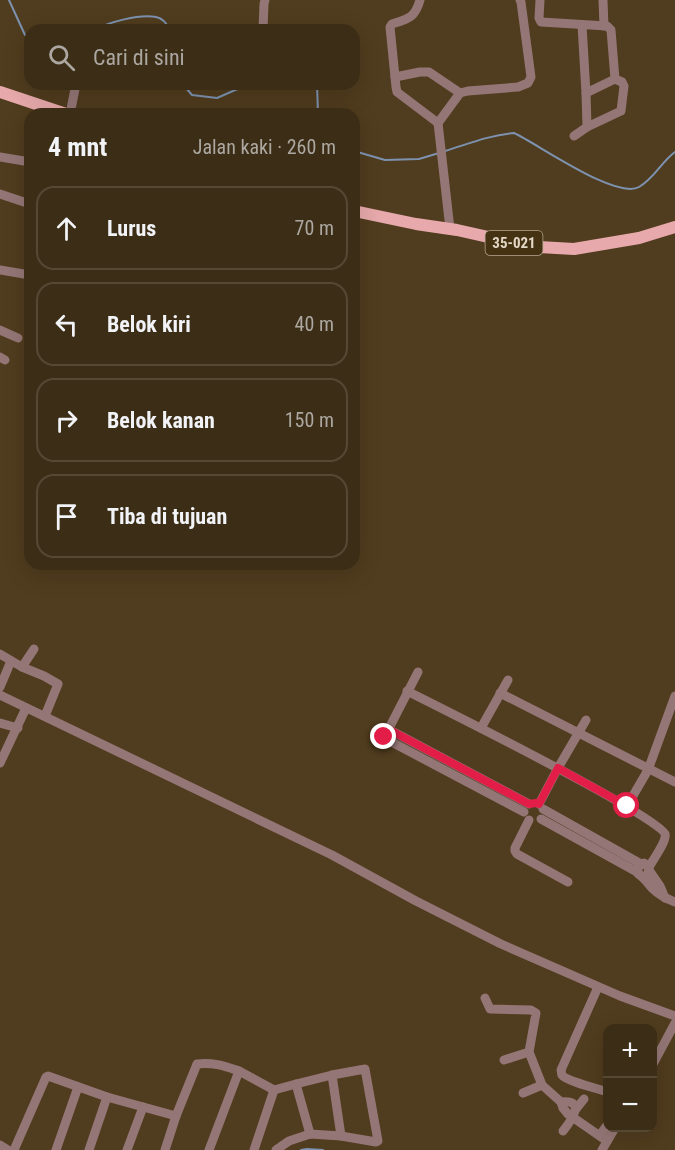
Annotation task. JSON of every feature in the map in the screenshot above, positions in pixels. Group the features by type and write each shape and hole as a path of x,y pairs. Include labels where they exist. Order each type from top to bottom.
{"main road":[{"path":"0,92 49,108"},
{"name":"35-021","path":"360,212 515,243 574,249 639,238 675,227"}],"street":[{"path":"263,24 265,0"},
{"path":"420,0 414,15 390,27 397,92 438,123"},
{"path":"450,229 438,123 460,93 518,87 528,83 531,77 520,0"},
{"path":"540,0 539,18 541,22 607,26 611,30 615,79"},
{"path":"603,0 604,26"},
{"path":"582,25 587,127"},
{"path":"395,77 429,72 460,93"},
{"path":"574,136 587,127 621,111 624,86 622,82 615,79 586,93"},
{"path":"70,108 74,90"},
{"path":"0,157 24,161"},
{"path":"0,194 24,202"},
{"path":"0,270 24,274"},
{"path":"0,330 18,338"},
{"path":"22,667 34,649"},
{"path":"0,654 58,684 45,716"},
{"path":"0,687 11,661"},
{"path":"418,672 386,734 644,870 651,887 675,902"},
{"path":"482,728 508,680"},
{"path":"407,691 558,768 627,806 660,828 665,834 665,839 644,870"},
{"path":"500,693 675,782"},
{"path":"0,695 332,855 493,940 598,987 675,1016"},
{"path":"627,806 648,770 675,696"},
{"path":"0,763 26,708"},
{"path":"568,882 516,854 515,848 586,720"},
{"path":"0,723 18,728"},
{"path":"598,987 561,1074 569,1080 603,1090"},
{"path":"485,998 490,1009 531,1010 536,1013 528,1052 542,1085 561,1102 564,1111 574,1113 605,1144"},
{"path":"657,1057 675,1023"},
{"path":"504,1060 528,1052"},
{"path":"165,1150 176,1116 198,1064 217,1064 239,1071 274,1090 365,1069 378,1140 376,1142 341,1136 309,1134 289,1141 276,1150"},
{"path":"209,1150 239,1071"},
{"path":"332,1075 341,1136"},
{"path":"15,1150 46,1077 50,1076 78,1087 176,1116"},
{"path":"296,1084 309,1134"},
{"path":"523,1093 542,1085"},
{"path":"56,1150 78,1087"},
{"path":"254,1150 274,1090"},
{"path":"89,1150 107,1096"},
{"path":"563,1131 584,1099"},
{"path":"127,1150 142,1107"},
{"path":"0,1145 8,1150"}],"waterway":[{"path":"9,0 24,33"},
{"path":"107,24 149,16 161,19 166,24"},
{"path":"188,90 192,95 217,98 235,90"},
{"path":"317,90 318,108"},
{"path":"445,151 514,133 596,179 628,189 645,183 675,152"},
{"path":"360,153 385,160 419,159 439,153"},
{"path":"301,1150 323,1150"}],"route":[{"path":"384,737 388,729 529,804 539,804 558,768 627,806"}]}
